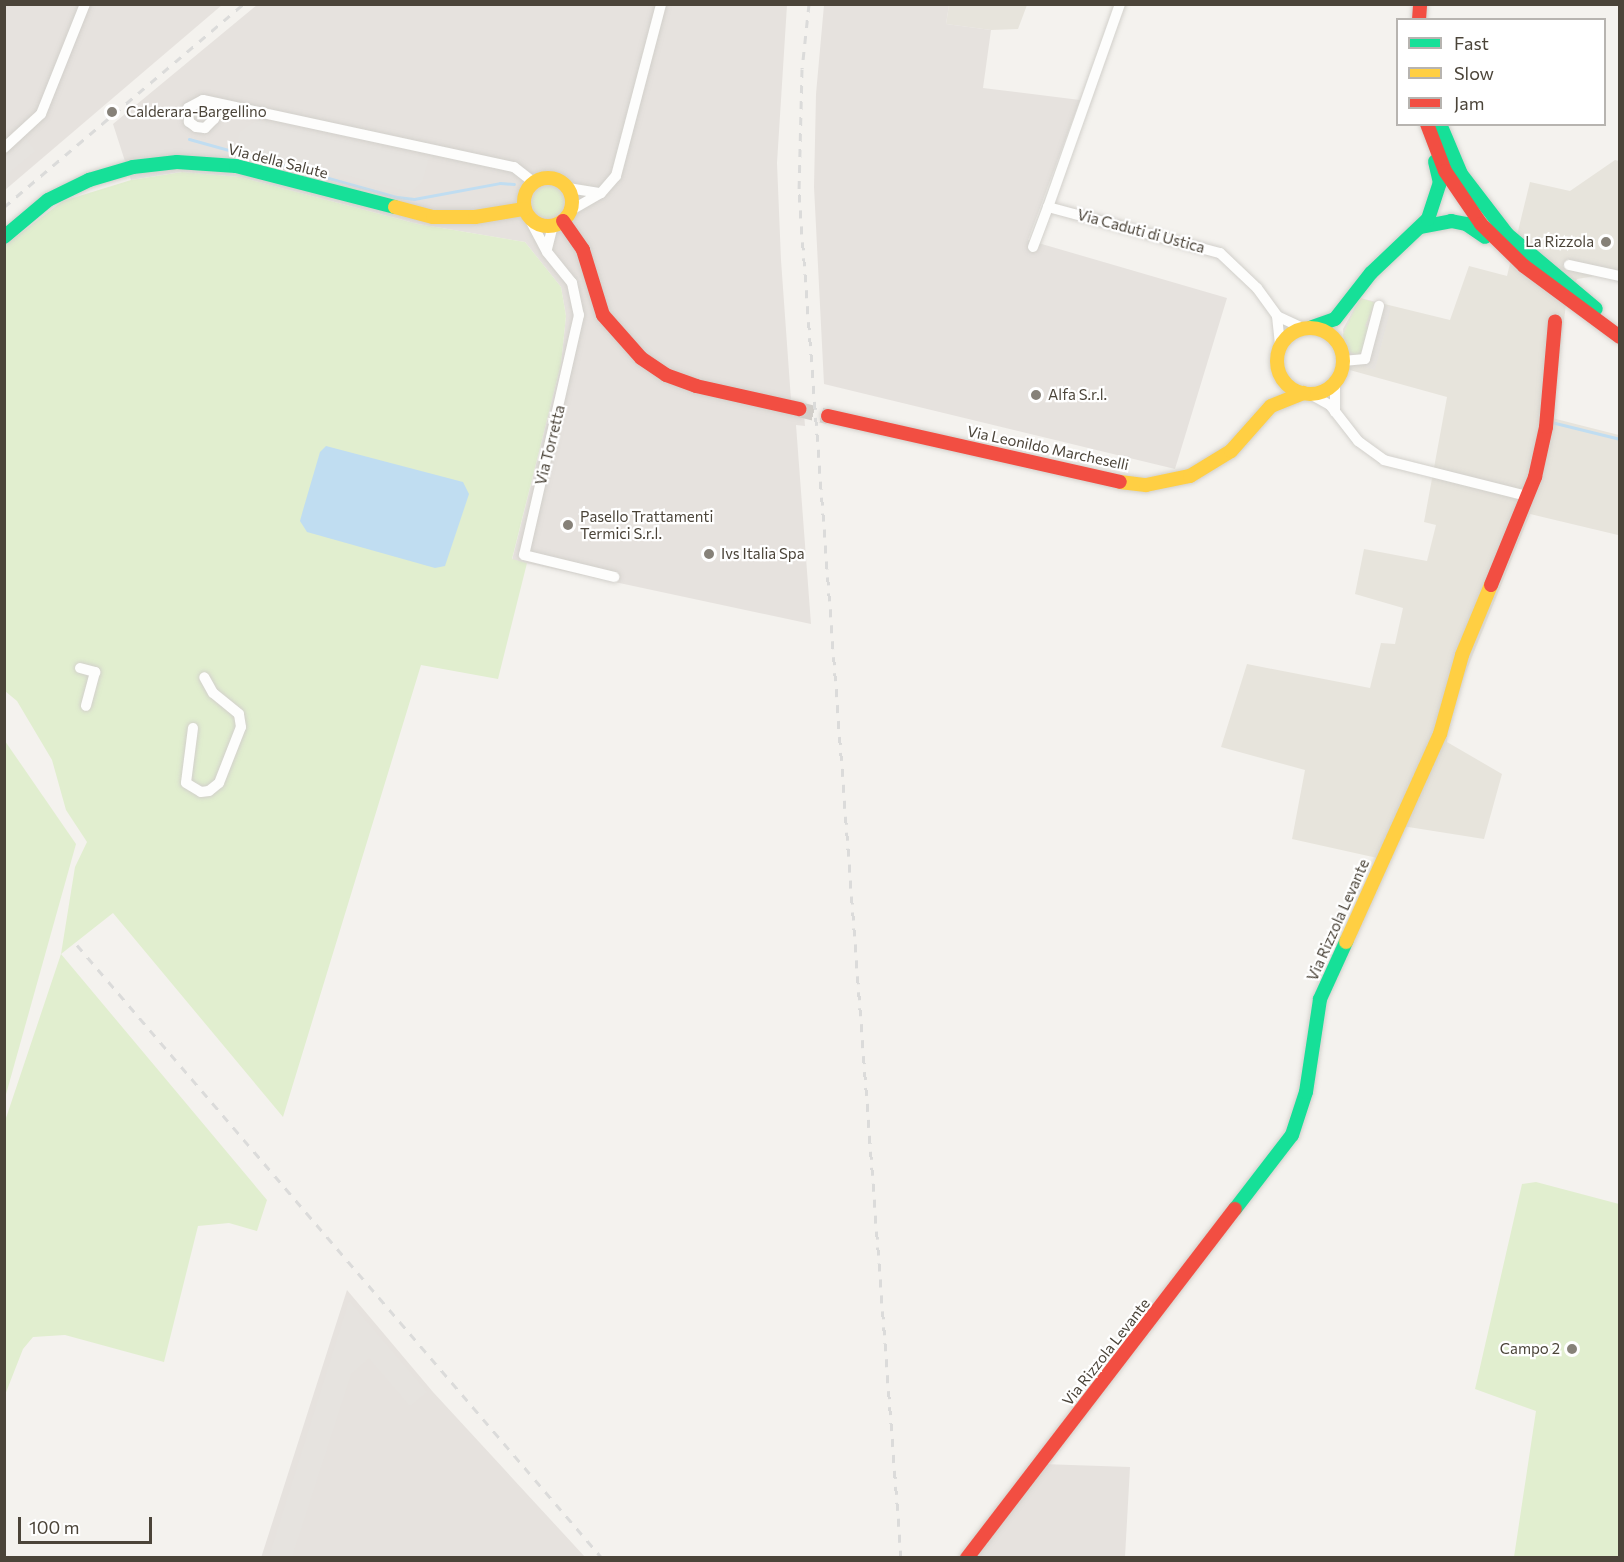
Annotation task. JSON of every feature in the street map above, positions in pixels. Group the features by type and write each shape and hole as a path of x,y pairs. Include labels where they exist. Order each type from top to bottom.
{"street":[{"path":"4,148 41,114 85,4"},
{"path":"547,252 547,238 562,219 601,193 616,176 661,4"},
{"path":"1033,247 1120,4"},
{"path":"231,105 215,116 205,128 189,122 187,113 190,104 207,101 231,105 514,167 533,182"},
{"path":"207,101 215,116"},
{"path":"1426,126 1445,171 1469,197 1507,234 1620,328"},
{"path":"1426,126 1440,183 1429,223"},
{"path":"1441,126 1469,197 1499,243 1539,277 1620,337"},
{"name":"Via della Salute","path":"4,237 48,200 89,180 134,167 177,162 236,166 433,217 527,213 540,225 562,219"},
{"path":"527,213 526,191 533,182 552,177 568,188 601,193"},
{"path":"568,188 562,219 583,250 603,315 641,358 666,375 696,386 799,409"},
{"path":"1272,406 1280,345 1288,336 1328,323 1345,309 1371,273 1429,223 1460,208 1469,197"},
{"name":"Via Caduti di Ustica","path":"1048,207 1220,254 1257,288 1277,316 1280,345"},
{"name":"Via Torretta","path":"527,213 547,252 572,283 579,315 524,555 614,577"},
{"path":"1429,223 1466,224 1524,272 1539,277"},
{"path":"1569,264 1620,276"},
{"path":"1341,354 1365,359 1379,306"},
{"path":"1335,412 1335,382 1341,354 1345,309"},
{"name":"Via Caduti di Ustica","path":"1277,316 1308,328"},
{"name":"Via Rizzola Levante","path":"967,1557 1292,1135 1306,1092 1320,999 1440,734 1462,655 1527,496 1543,444 1555,321"},
{"path":"1308,328 1331,335 1341,354"},
{"path":"1277,367 1290,387 1307,394 1335,412 1358,441 1392,463 1527,496"},
{"path":"1307,394 1335,382"},
{"name":"Via Leonildo Marcheselli","path":"828,416 1146,485 1190,476 1211,465 1231,451 1272,406 1307,394"},
{"path":"80,668 95,672 86,706"},
{"path":"193,728 186,783 201,792 209,791 219,783 241,727 239,714 213,693 204,677"}],"shaded area":[{"path":"5,5 222,5 5,190"},
{"path":"257,5 787,5 777,163 791,400 803,402 805,426 796,425 811,624 512,560 561,364 566,316 561,287 525,242 418,224 240,177 181,172 131,180 113,124"},
{"path":"824,5 949,5 946,24 991,30 983,88 1080,100 1028,240 1227,298 1175,469 824,384 814,187 816,94"},
{"path":"949,5 1027,5 1018,29 991,30 946,24"},
{"path":"258,120 429,158 422,182 411,192 242,148 238,140 240,132"},
{"path":"26,139 35,151 5,176 5,157"},
{"path":"1615,160 1619,161 1619,278 1607,274 1577,279 1566,304 1552,418 1619,435 1619,530 1618,535 1530,514 1448,716 1447,742 1502,774 1484,839 1402,826 1382,859 1292,839 1305,770 1221,747 1247,664 1370,688 1381,643 1395,644 1403,608 1355,594 1364,549 1427,561 1436,525 1424,522 1447,397 1346,369 1343,329 1360,298 1450,320 1469,266 1507,276 1530,182 1570,191"},
{"path":"1380,304 1391,307 1375,370 1365,367"},
{"path":"347,1290 433,1392 585,1557 261,1558"},
{"path":"349,1301 427,1392 410,1406 369,1358 351,1374 292,1557 269,1557"},
{"path":"1042,1464 1130,1467 1125,1557 972,1558"}],"green space":[{"path":"182,172 240,177 418,224 525,242 561,287 566,316 561,364 512,559 527,563 498,679 421,665 283,1117 113,913 61,954 75,867 87,842 66,810 52,760 17,701 5,691 5,245 63,201 131,180"},
{"path":"548,186 559,191 564,202 559,213 548,218 537,213 532,202 537,191"},
{"path":"1360,298 1375,303 1365,326 1369,328 1362,352 1358,356 1349,351 1343,335"},
{"path":"5,741 76,844 5,1098"},
{"path":"61,954 267,1200 257,1231 229,1223 198,1226 164,1362 65,1335 33,1337 23,1349 5,1395 5,1121"},
{"path":"1536,1182 1619,1204 1619,1557 1514,1557 1536,1411 1475,1389 1522,1184"}],"water":[{"path":"326,446 463,482 469,494 445,566 435,568 307,532 300,521 320,452"}],"waterway":[{"path":"189,139 397,197 414,199 500,183 514,184"},
{"path":"1551,422 1620,439"}],"tunnel":[{"path":"799,409 828,416"}],"railway":[{"path":"4,207 243,4"},
{"path":"809,4 802,69 799,194 901,1558"},
{"path":"77,945 602,1558"}],"traffic: fast":[{"path":"1441,126 1461,174 1507,234 1596,309"},
{"path":"4,237 48,200 89,180 133,167 177,162 236,166 395,207"},
{"path":"1312,327 1335,319 1371,273 1428,219 1440,183 1435,162"},
{"path":"1421,227 1451,221 1466,224 1485,237"},
{"path":"1235,1209 1292,1135 1306,1092 1320,999 1346,942"}],"traffic: slow":[{"path":"543,178 553,178 568,188 572,202 568,216 562,222 553,226 543,226 528,216 524,207 524,197 534,182 543,178"},
{"path":"395,207 433,217 475,217 524,209"},
{"path":"1310,328 1323,330 1338,343 1343,361 1341,374 1328,389 1310,394 1297,392 1282,379 1277,361 1279,348 1292,333 1310,328"},
{"path":"1120,482 1146,485 1190,476 1231,451 1271,406 1304,393"},
{"path":"1346,942 1440,734 1462,655 1491,585"}],"traffic: jam":[{"path":"1419,18 1420,4"},
{"path":"1428,126 1445,171 1481,224 1524,266 1620,337"},
{"path":"563,221 583,250 603,315 641,358 666,375 696,386 799,409"},
{"path":"1491,585 1535,477 1546,427 1555,321"},
{"path":"828,416 1120,482"},
{"path":"967,1558 1235,1209"}],"place":[{"name":"Calderara-Bargellino","path":"112,112"},
{"name":"La Rizzola","path":"1606,242"},
{"name":"Alfa S.r.l.","path":"1036,395"},
{"name":"Pasello Trattamenti Termici S.r.l.","path":"568,525"},
{"name":"Ivs Italia Spa","path":"709,554"},
{"name":"Campo 2","path":"1572,1349"}]}
